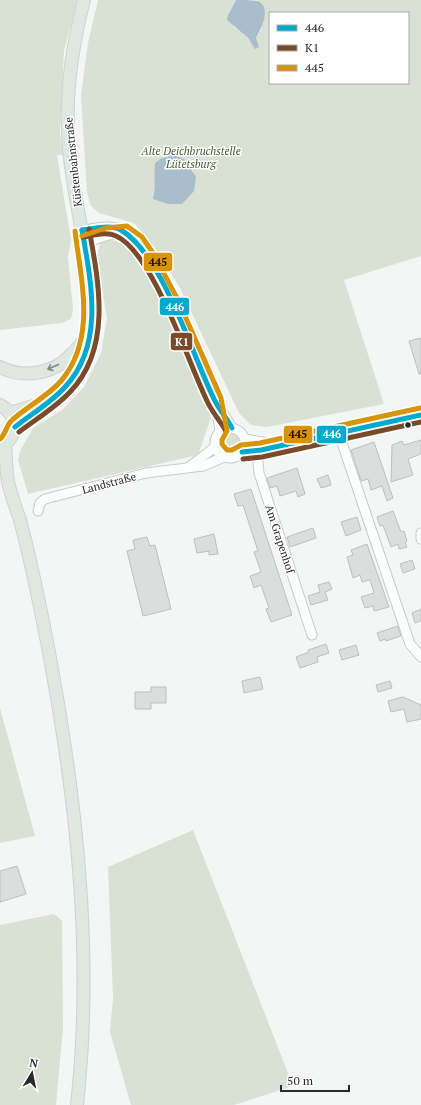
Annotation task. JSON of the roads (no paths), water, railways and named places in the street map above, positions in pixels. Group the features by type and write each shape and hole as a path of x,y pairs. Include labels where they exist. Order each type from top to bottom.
{"main road":[{"name":"Küstenbahnstraße","path":"82,230 75,189 68,130 68,85 73,39 84,0"},
{"path":"77,1105 84,1006 84,944 78,859 68,768 47,640 20,521 8,482 2,447 10,440 15,426 66,386 83,359 91,331 91,295 82,230"},
{"path":"0,367 14,373 31,374 45,371 59,365 72,354 91,331"},
{"path":"10,413 44,403"},
{"path":"0,406 10,413 15,426"},
{"path":"0,468 8,482"}],"street":[{"path":"82,230 110,228 122,230 137,242 147,256 172,303 215,401 232,428 240,432 245,439 262,446"},
{"path":"84,243 108,235 126,233"},
{"path":"215,401 220,431"},
{"path":"232,428 220,431 215,438 215,447 224,457 234,457 242,452 262,446 282,445 339,434 421,415"},
{"path":"339,434 410,644 421,657"},
{"path":"242,452 245,439"},
{"name":"Am Grapenhof","path":"262,446 258,462 259,473 312,635"},
{"name":"Landstraße","path":"188,467 215,447"},
{"name":"Landstraße","path":"38,511 40,503 45,499 146,473 203,466 224,457"},
{"path":"421,533 421,540"}],"water":[{"path":"236,0 258,1 264,8 264,19 256,38 259,47 255,49 248,38 227,20"},
{"name":"Alte Deichbruchstelle Lütetsburg","path":"175,155 184,159 196,177 194,191 182,204 168,204 153,199 155,186 155,163 162,158"}]}
